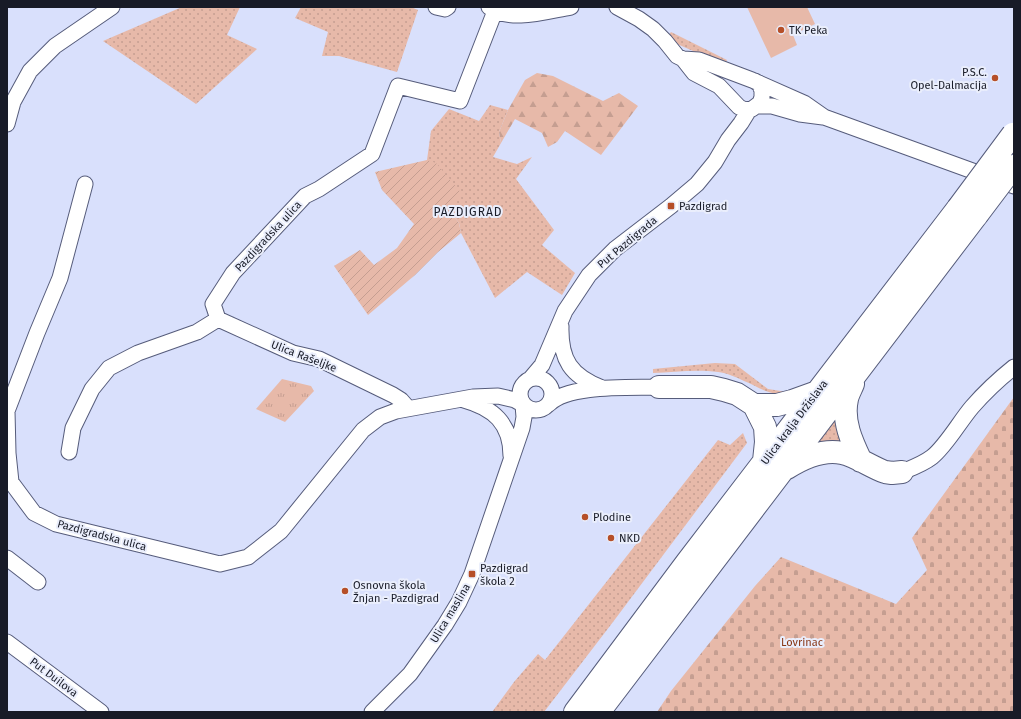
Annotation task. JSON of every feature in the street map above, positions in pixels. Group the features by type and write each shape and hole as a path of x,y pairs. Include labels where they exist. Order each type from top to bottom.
{"highway":[{"name":"Ulica kralja Držislava","path":"575,712 773,466 858,373 968,211 1014,133"},
{"name":"Ulica kralja Držislava","path":"599,712 773,466 817,392 968,211 1014,166"},
{"path":"858,373 847,400 846,420 850,439 861,461"},
{"path":"658,386 711,386 737,394 754,405 765,427 766,442 773,466 823,453 842,453 885,472 902,472"},
{"path":"754,405 777,405 817,392"}],"street":[{"path":"7,124 13,102 30,71 55,46 112,7"},
{"path":"436,7 445,9 448,7"},
{"path":"492,9 502,14 521,15 571,7"},
{"path":"617,7 653,29 694,73 719,86 744,105 772,106 800,114 824,117 1014,186"},
{"name":"Pazdigradska ulica","path":"218,319 213,304 237,268 305,196 319,189 372,154 398,86 460,101 492,9"},
{"path":"683,60 700,60 752,80 804,103 824,117"},
{"path":"744,80 752,80 761,88 763,94 761,100 744,105 732,90 736,84 744,80"},
{"name":"Put Pazdigrada","path":"498,396 509,392 538,372 546,357 561,318 589,275 615,249 685,195 696,184 715,162 728,140 741,124 744,105"},
{"name":"Pazdigradska ulica","path":"85,184 60,278 7,411 8,453 11,482 34,513 56,524 220,564 248,557 281,531 364,430 380,417 408,408"},
{"path":"561,318 562,346 564,357 569,366 578,376 603,389"},
{"path":"69,452 73,428 92,389 109,368 138,353 197,332 218,319"},
{"name":"Ulica Rašeljke","path":"218,319 293,353 319,359 393,395 401,400 408,408"},
{"name":"Put Pazdigrada","path":"546,357 546,376 549,384"},
{"path":"902,472 919,465 933,456 951,436 972,407 993,384 1014,367"},
{"path":"573,391 549,384 540,378 527,381 519,394 523,404 530,410 544,407 554,398 573,391 658,386"},
{"path":"544,407 552,393 549,384"},
{"name":"Put Pazdigrada","path":"408,408 473,397 498,396 523,404"},
{"path":"461,399 480,405 498,418 508,435 511,460"},
{"name":"Ulica maslina","path":"372,712 410,674 459,602 472,574 522,428 524,410 523,404"},
{"name":"Ulica maslina","path":"522,428 544,407"},
{"path":"7,558 38,582"},
{"name":"Put Duilova","path":"7,642 101,712"}],"green space":[{"path":"182,7 240,7 227,35 257,49 196,104 103,41"},
{"path":"301,7 411,7 418,10 397,72 339,56 322,56 328,32 295,18"},
{"name":"TK Peka","path":"747,7 807,7 815,24 793,35 797,45 771,58"},
{"path":"671,32 727,60 725,65 668,40 668,36"},
{"path":"537,73 553,76 603,101 619,93 638,106 601,155 565,131 557,142 548,147 542,133 515,119 501,143 499,132 508,110 525,80"},
{"path":"490,105 508,110 499,132 501,143 493,157 517,164 532,157 516,179 554,230 542,245 575,273 562,295 527,272 495,298 461,233 459,223 449,210 427,160 431,131 449,109 479,121"},
{"path":"427,160 436,163 463,195 449,210 459,223 461,233 368,315 334,266 360,250 374,265 397,248 414,224 382,190 375,172"},
{"path":"715,363 735,364 768,389 787,392 775,393 765,391 731,375 718,372 694,371 653,373 653,369"},
{"path":"282,379 311,386 314,391 285,422 256,409"},
{"name":"Lovrinac","path":"1014,397 1014,712 657,712 671,691 755,586 781,557 896,604 927,570 912,538"},
{"path":"839,414 843,443 813,448"},
{"path":"743,433 747,443 544,712 492,712 514,682 538,654 545,660 718,440 730,445"}],"place":[{"name":"TK Peka","path":"781,30"},
{"name":"P.S.C. Opel-Dalmacija","path":"995,78"},
{"name":"Pazdigrad","path":"671,206"},
{"name":"Plodine","path":"585,517"},
{"name":"NKD","path":"611,538"},
{"name":"Pazdigrad škola 2","path":"472,574"},
{"name":"Osnovna škola Žnjan - Pazdigrad","path":"345,591"}],"district":[{"name":"PAZDIGRAD","path":"468,212"}]}
